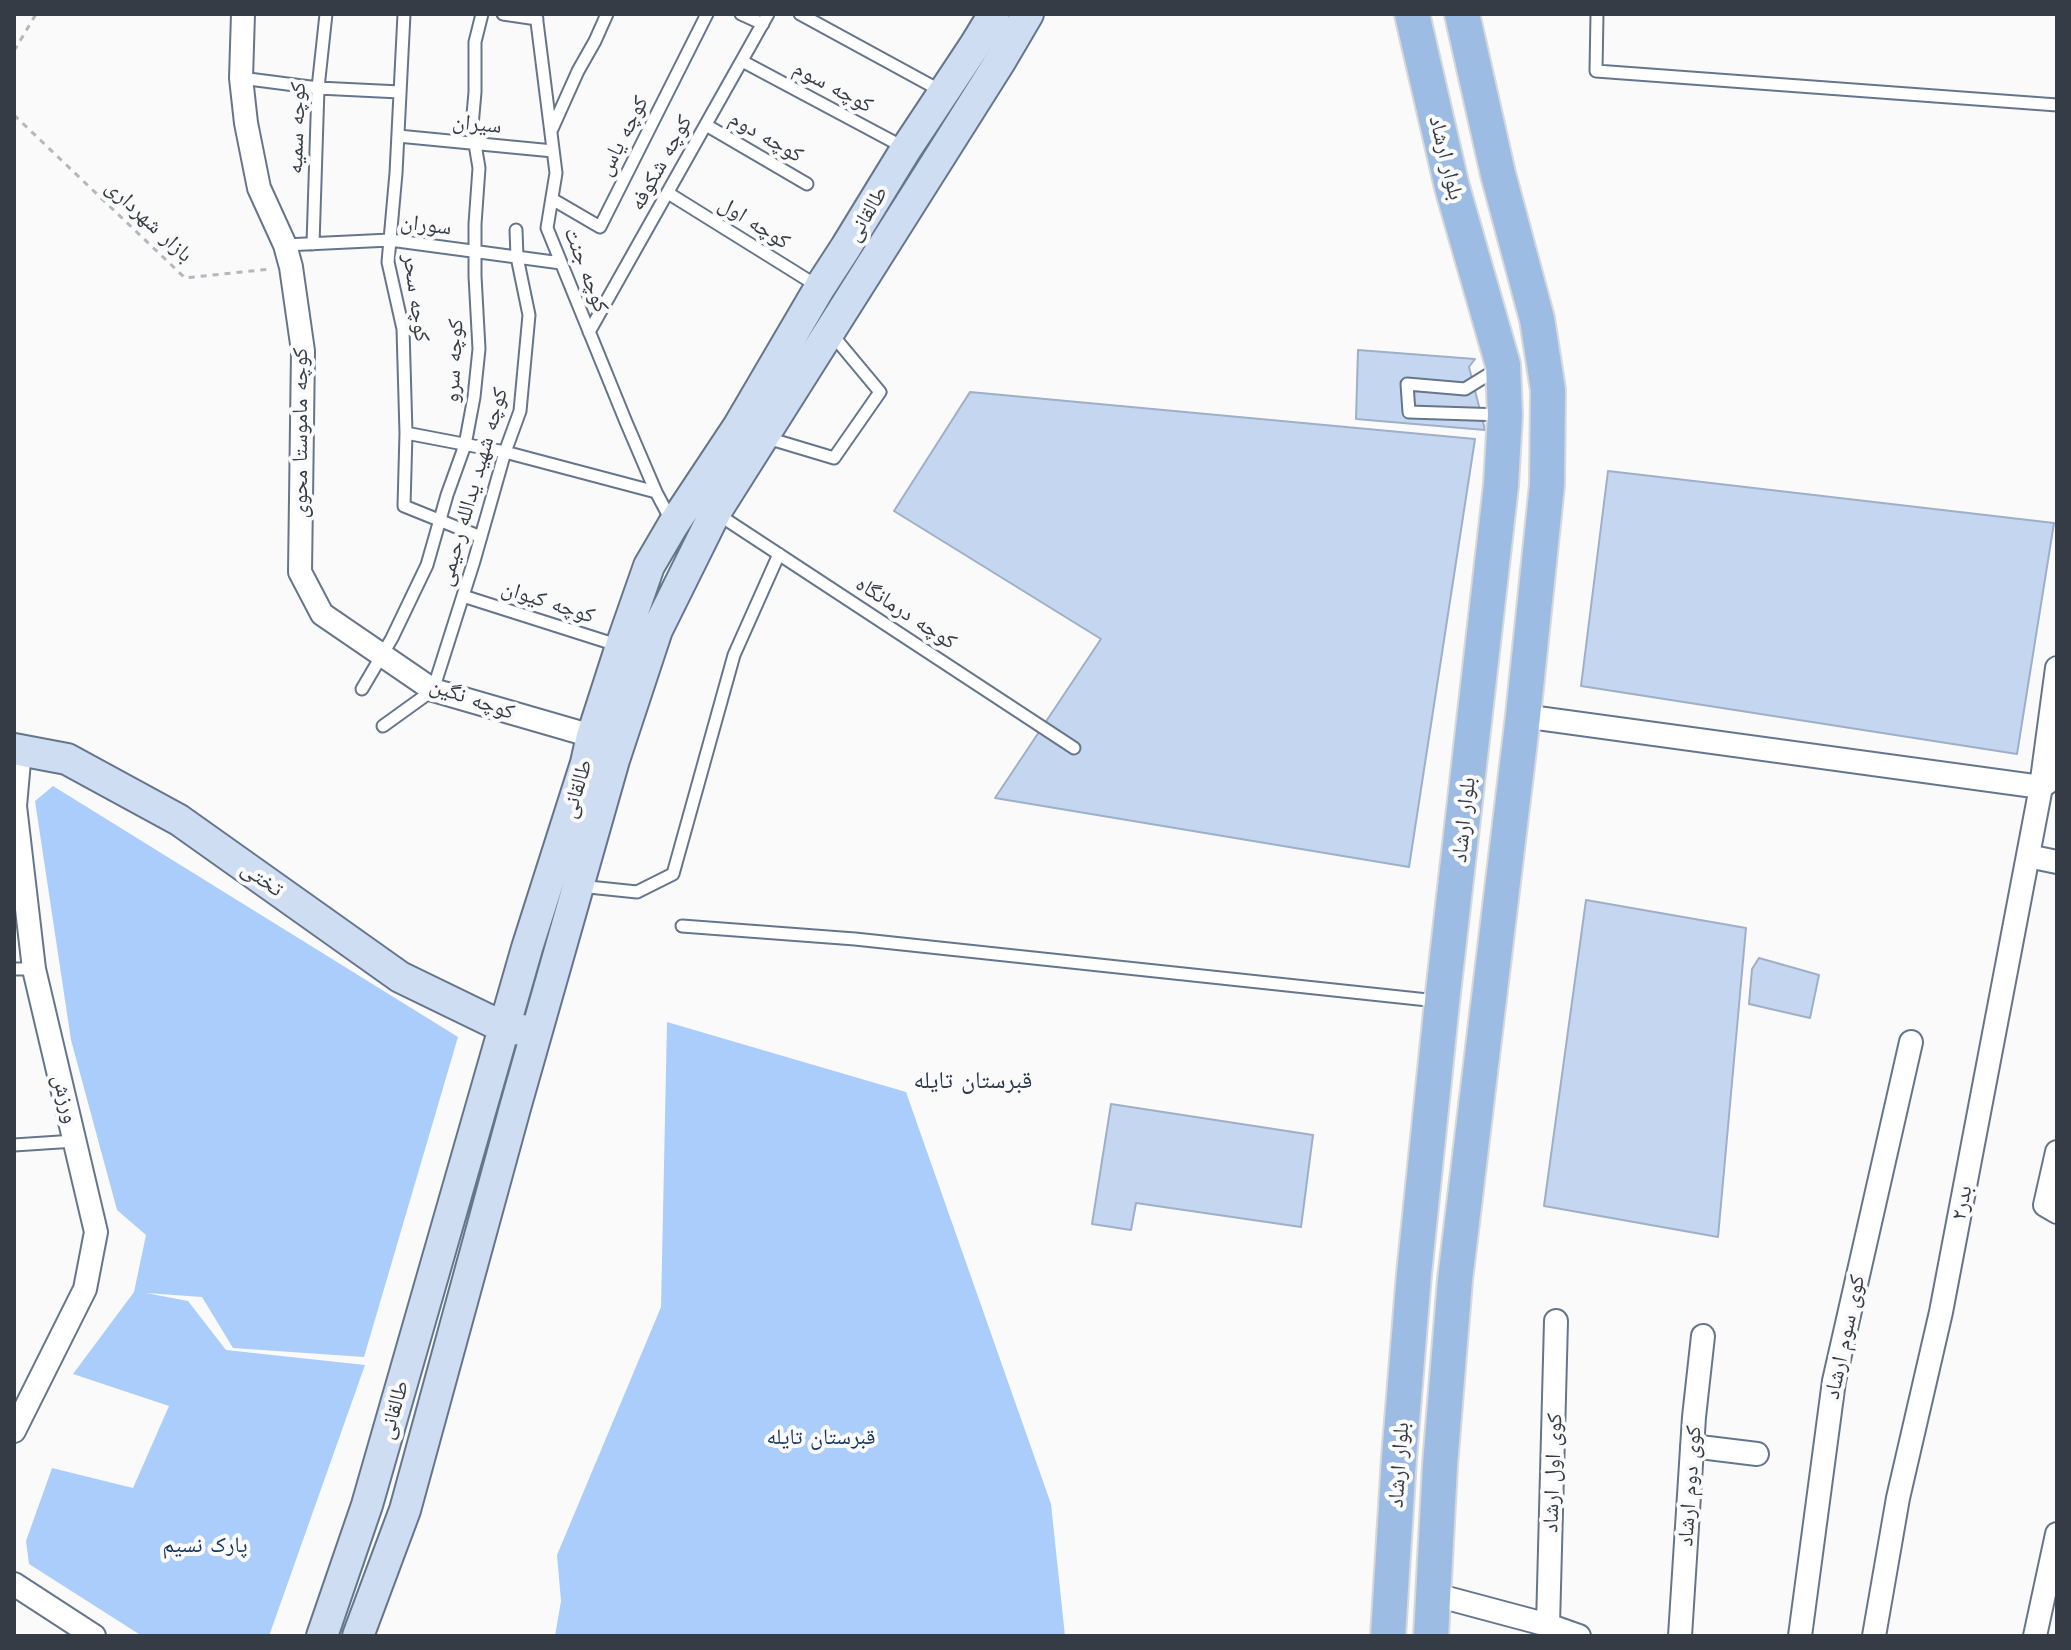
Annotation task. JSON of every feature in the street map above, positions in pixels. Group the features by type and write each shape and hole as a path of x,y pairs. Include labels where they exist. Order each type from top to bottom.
{"main road":[{"name":"طالقانی","path":"322,1636 367,1505 503,1027 592,736 649,566 738,427 906,149 994,14"},
{"name":"طالقانی","path":"358,1636 405,1510 614,760 657,630 715,513 1028,14"},
{"name":"بلوار ارشاد","path":"1388,1636 1414,1274 1501,485 1505,415 1503,365 1452,187 1412,14"},
{"name":"بلوار ارشاد","path":"1431,1636 1455,1280 1523,716 1547,485 1548,390 1537,319 1498,174 1462,14"},
{"name":"تختی","path":"17,750 67,759 179,820 400,977 503,1027 536,1033"},
{"path":"1444,985 1492,976"}],"street":[{"name":"کوچه ماموستا محوی","path":"236,18 246,123 259,188 288,256 303,351 300,572 322,614"},
{"name":"کوچه نگین","path":"322,614 433,690 592,736"},
{"name":"بدر۲","path":"1874,1636 1898,1498 1941,1312 2028,856 2049,782 2057,668"},
{"path":"1523,716 2049,782"},
{"name":"ورزش","path":"14,1431 85,1289 96,1232 75,1141 24,969 15,806 17,750"},
{"path":"2028,856 2057,862"},
{"name":"کوی سوم ارشاد","path":"1800,1636 1834,1381 1911,1042"},
{"path":"2057,1152 2045,1205 2057,1212"},
{"name":"کوی اول ارشاد","path":"1548,1625 1556,1321"},
{"name":"کوی دوم ارشاد","path":"1680,1636 1692,1446 1703,1336"},
{"path":"1692,1446 1757,1454"},
{"path":"2035,1636 2057,1534"},
{"path":"14,1584 94,1636"},
{"path":"1432,1594 1579,1636"}],"lane":[{"name":"کوچه سمیه","path":"313,244 318,88 326,14"},
{"name":"کوچه سحر","path":"404,14 388,262 403,329 406,433 404,506 481,537"},
{"name":"کوچه سرو","path":"362,689 392,638 427,565 465,445 474,397 479,349 475,251 479,168 472,126 475,42 482,14"},
{"path":"503,14 537,16"},
{"path":"551,132 607,14"},
{"name":"کوچه یاس","path":"552,199 600,227 707,14"},
{"path":"741,14 766,19"},
{"path":"800,14 944,92"},
{"path":"1597,14 1596,71 2057,105"},
{"name":"کوچه جنت","path":"537,16 556,173 547,228 656,492 673,525"},
{"name":"کوچه شکوفه","path":"589,332 766,19"},
{"name":"کوچه سوم","path":"742,61 906,149"},
{"path":"241,78 318,88 400,92"},
{"name":"کوچه دوم","path":"706,125 807,184"},
{"name":"سیران","path":"398,136 553,151"},
{"name":"کوچه اول","path":"668,193 820,287"},
{"name":"کوچه شهید یدالله رحیمی","path":"433,690 520,411 529,315 517,257 516,230"},
{"name":"سوران","path":"288,256 313,244 390,240 561,263"},
{"path":"763,437 834,458 880,392 830,332"},
{"path":"1503,365 1465,389 1407,384 1409,412 1505,415"},
{"path":"406,433 505,452 656,492"},
{"name":"کوچه درمانگاه","path":"715,513 1074,748"},
{"path":"578,886 637,892 673,874 734,655 779,554"},
{"name":"کوچه کیوان","path":"463,596 621,646"},
{"path":"383,726 433,690"},
{"path":"682,926 1444,985"},
{"path":"14,1145 75,1141"}],"path":[{"path":"14,51 36,14"},
{"name":"بازار شهرداری","path":"14,115 185,278 288,256"}],"green space":[{"name":"پارک نسیم","path":"53,786 458,1037 364,1357 233,1348 202,1297 146,1293 188,1301 226,1350 365,1365 269,1636 142,1636 29,1564 26,1541 52,1468 133,1488 169,1406 73,1374 134,1292 146,1235 117,1210 71,1040 35,801"},
{"name":"قبرستان تایله","path":"667,1022 906,1092 1051,1504 1065,1636 555,1636 561,1601 557,1555 661,1307"}],"building":[{"path":"1358,350 1475,359 1469,367 1485,430 1356,419"},
{"path":"970,392 1475,439 1409,867 995,798 1101,639 894,511"},
{"path":"1608,471 2054,523 2017,754 1581,686"},
{"path":"1586,900 1746,928 1718,1237 1544,1206"},
{"path":"1759,958 1819,975 1810,1018 1749,1004 1752,969"},
{"path":"1111,1104 1313,1135 1301,1227 1136,1203 1131,1230 1092,1224"}],"district":[{"name":"قبرستان تایله","path":"973,1081"}]}
